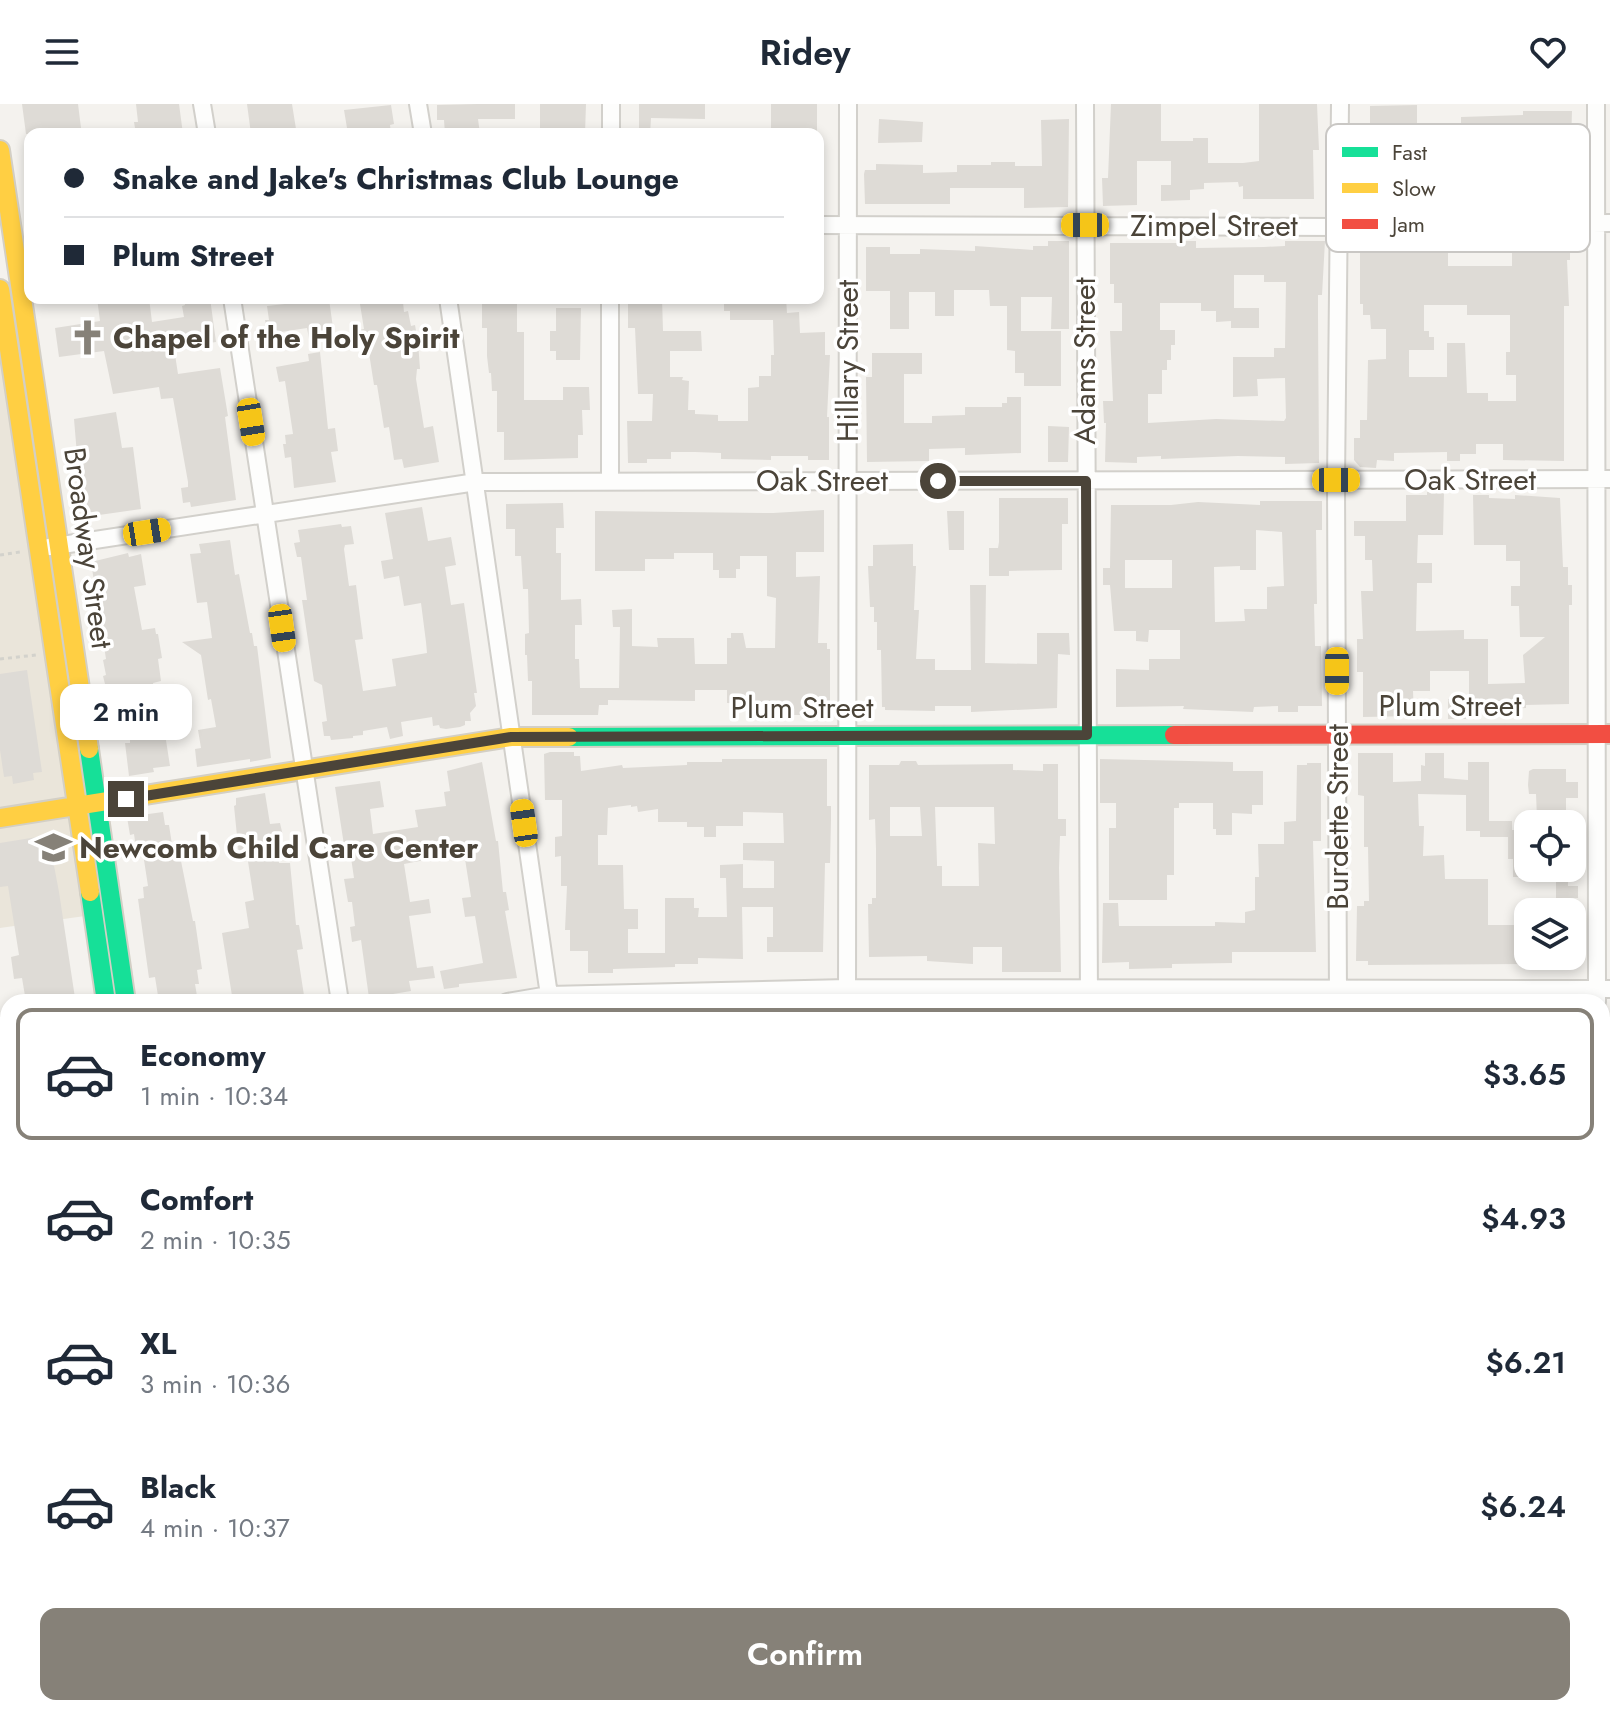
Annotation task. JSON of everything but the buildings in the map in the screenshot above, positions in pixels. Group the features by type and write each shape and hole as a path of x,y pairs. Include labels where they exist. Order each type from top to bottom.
{"street":[{"path":"202,104 206,128"},
{"path":"418,104 422,128"},
{"path":"611,104 611,128"},
{"name":"Hillary Street","path":"847,994 848,104"},
{"name":"Adams Street","path":"1085,104 1089,994"},
{"path":"1470,994 1601,993 1603,223 1596,104"},
{"name":"Broadway Street","path":"0,150 24,283"},
{"name":"Zimpel Street","path":"824,225 1326,227"},
{"name":"Burdette Street","path":"1338,994 1336,480 1340,252"},
{"path":"0,292 24,289"},
{"name":"Broadway Street","path":"0,292 105,994"},
{"name":"Broadway Street","path":"27,304 125,994"},
{"path":"233,304 339,994"},
{"path":"449,304 549,994"},
{"path":"610,304 610,480"},
{"name":"Oak Street","path":"39,548 476,482 1603,479"},
{"name":"Plum Street","path":"0,818 511,737 1603,734"}],"shaded area":[{"path":"0,293 92,915 0,928"}],"traffic: fast":[{"path":"569,737 1174,735"},
{"path":"89,749 125,994"},
{"path":"90,892 105,994"}],"traffic: slow":[{"path":"0,150 89,749"},
{"path":"0,289 90,892"},
{"path":"0,818 511,737 569,737"}],"traffic: jam":[{"path":"1174,735 1610,734"}],"place":[{"name":"Chapel of the Holy Spirit","path":"87,338"},
{"name":"Newcomb Child Care Center","path":"53,848"}],"route":[{"path":"126,799 511,737 1087,735 1086,481 938,481"}]}
